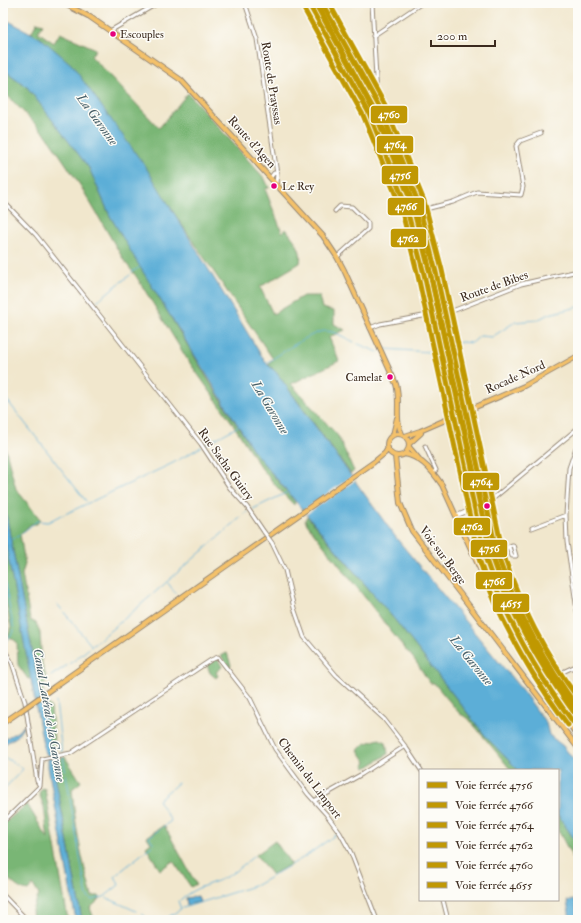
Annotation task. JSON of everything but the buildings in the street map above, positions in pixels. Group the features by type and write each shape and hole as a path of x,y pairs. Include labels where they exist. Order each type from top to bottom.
{"main road":[{"name":"Route d'Agen","path":"63,3 90,17 181,80 271,177 323,236 338,257 396,384 399,401 399,427 404,435"},
{"name":"Rocade Nord","path":"436,424 524,386 578,356"},
{"name":"Route d'Agen","path":"393,435 399,401"},
{"path":"3,723 373,463 385,453 388,448 388,440 393,435 404,435 436,424"},
{"path":"398,480 403,455 409,445 414,438 436,424"},
{"path":"404,435 409,445 425,465"},
{"path":"388,448 393,455 398,480"},
{"path":"373,463 393,455 410,455 433,472 442,485 507,629 578,737"},
{"name":"Voie sur Berge","path":"398,480 401,508 412,532 578,748"}],"street":[{"path":"110,31 158,3"},
{"name":"Route de Prayssas","path":"244,3 257,39 276,168 275,173"},
{"path":"372,3 377,97 401,153 418,211 443,311"},
{"path":"373,36 422,3"},
{"path":"418,211 453,202 477,192 522,195 516,146 520,141 541,133"},
{"path":"271,177 275,173"},
{"path":"275,173 276,183"},
{"name":"Rue Sacha Guitry","path":"3,201 36,235 201,444 227,484 247,508 272,544 285,570 294,608 304,637 336,675 384,719 420,769"},
{"path":"335,211 340,206 352,207 368,223 368,229 338,257"},
{"name":"Route de Bibes","path":"370,328 380,324 461,308 478,300 527,282 578,271"},
{"path":"456,516 484,505 501,493 578,428"},
{"path":"578,442 569,468 566,515 567,542 578,617"},
{"path":"425,446 436,470 433,472"},
{"path":"484,505 495,553 510,601 528,634 578,714"},
{"path":"532,528 566,515"},
{"path":"495,553 509,546"},
{"path":"3,648 12,663 25,702 37,781 40,786 3,822"},
{"name":"Chemin du Limport","path":"40,786 41,761 46,758 71,753 204,664 218,657 250,698 275,749 314,801 331,820 346,844 377,920"},
{"path":"554,676 578,665"},
{"path":"314,801 362,774 405,746"},
{"path":"3,894 27,920"},
{"path":"443,901 448,920"}],"green space":[{"path":"37,22 43,24 38,32 54,43 60,33 96,49 91,56 159,128 188,93 265,179 269,188 265,189 282,232 286,229 292,237 299,249 301,258 300,263 260,287 273,314 303,296 319,296 322,308 334,311 334,324 345,330 329,337 339,361 291,384 338,436 354,471 351,474 276,372 268,364 273,359 95,97 42,39 31,33"},
{"path":"3,69 27,87 89,168 110,216 212,386 255,453 295,502 294,505 259,465 231,421 187,359 136,276 125,262 80,185 47,136 3,91"},
{"path":"3,439 16,489 40,519 37,524 31,524 20,534 25,564 22,574 30,620 36,623 40,633 42,665 46,676 46,681 43,687 44,700 51,708 55,753 50,756 50,745 3,498"},
{"path":"307,516 395,620 487,738 517,769 510,769 468,718 460,714 434,683 430,683 414,659 405,650 305,520"},
{"path":"3,530 31,678 28,679 18,665 17,642 8,636 11,627 3,590"},
{"path":"227,653 231,665 229,668 221,656"},
{"path":"214,659 218,659 222,667 216,672 218,676 216,678 210,673 207,665"},
{"path":"379,739 386,742 388,754 366,768 364,765 366,762 358,750 364,744"},
{"path":"65,757 81,782 72,789 77,830 92,896 99,896 100,899 90,908 93,916 92,920 82,920 53,764 55,759 60,765 61,758"},
{"path":"42,788 45,789 68,920 60,920 56,915 54,920 33,920 32,910 39,895 33,885 28,891 21,889 3,874 3,824 27,804 48,839 44,807 39,793"},
{"path":"559,816 578,845 578,868 559,832"},
{"path":"164,825 196,884 191,887 173,861 160,870 146,847 151,843 147,837"},
{"path":"275,841 291,864 272,875 256,855"}],"water":[{"name":"La Garonne","path":"3,18 42,39 71,64 147,169 266,363 276,372 397,539 522,690 546,723 549,735 563,746 578,765 578,845 559,816 559,769 517,769 487,738 395,620 255,453 110,216 89,168 27,87 3,69"},
{"path":"3,498 50,745 50,756 53,764 82,920 76,920 73,905 48,767 48,756 44,750 3,530"},
{"path":"26,724 16,737 3,745 4,739 17,732"},
{"path":"198,896 200,902 187,905 186,898"},
{"path":"575,899 578,918 570,919 567,901"}],"pier":[{"path":"354,475 357,479 304,516 301,512"}],"waterway":[{"path":"132,272 140,267"},
{"path":"93,304 130,275"},
{"path":"449,347 461,342 472,343 480,336 492,337 515,322 537,320 549,314 578,307"},
{"path":"266,363 304,339 319,332 332,332 354,342"},
{"path":"358,344 378,352"},
{"path":"384,349 430,352 441,349"},
{"path":"3,395 86,501"},
{"path":"204,445 239,426"},
{"path":"63,515 173,463 201,447"},
{"path":"253,509 288,492"},
{"name":"Canal Latéral à la Garonne","path":"51,676 75,660 130,614 247,512"},
{"path":"17,537 37,521 48,522 61,515"},
{"path":"10,540 15,538"},
{"path":"3,573 14,631 3,645"},
{"path":"168,583 176,594"},
{"path":"58,605 91,645"},
{"name":"Canal Latéral à la Garonne","path":"56,702 62,753"},
{"path":"3,756 23,769 3,790"},
{"name":"Canal Latéral à la Garonne","path":"63,757 86,892 87,896 92,900 104,897 119,885 115,876 154,844 149,837 171,821 158,800 178,783"},
{"path":"272,876 306,856 338,833"},
{"path":"180,900 194,890 222,879 237,870 254,856"},
{"path":"183,908 257,885 271,877"},
{"path":"107,898 136,911"},
{"path":"165,919 181,909 178,901"},
{"path":"142,914 150,920"}],"rail line":[{"name":"4756","path":"315,3 374,110 412,204 430,273 491,556 499,578 518,620 539,660 578,718"},
{"name":"4655","path":"317,3 391,144 413,204 425,249 492,555 500,577 509,598 540,658 578,716"},
{"name":"4764","path":"322,3 380,108 418,202 436,272 497,554 504,575 522,615 542,653 553,672 578,708"},
{"name":"4760","path":"329,3 385,105 424,201 442,270 503,553 517,591 534,628 555,664 578,698"},
{"name":"4766","path":"310,6 369,113 406,206 424,274 485,557 493,579 522,643 546,683 573,722"},
{"name":"4762","path":"304,9 363,115 401,208 418,276 479,559 487,582 505,625 516,646 554,706 568,725"}],"place":[{"name":"Escouples","path":"113,34"},
{"name":"Le Rey","path":"274,186"},
{"name":"Camelat","path":"390,377"}]}
